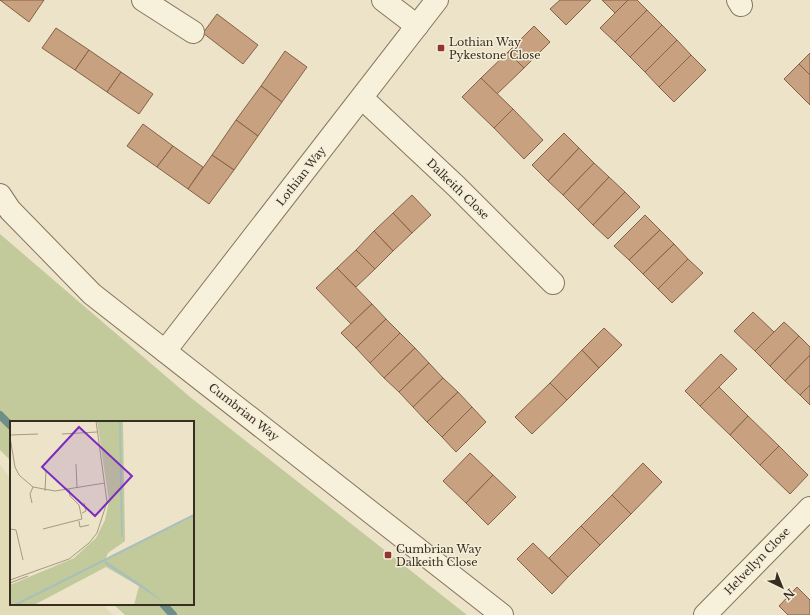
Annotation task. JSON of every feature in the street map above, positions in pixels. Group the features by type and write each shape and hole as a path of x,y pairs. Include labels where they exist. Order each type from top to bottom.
{"street":[{"path":"143,0 193,32"},
{"path":"383,0 417,26"},
{"name":"Lothian Way","path":"165,351 437,0"},
{"name":"Dalkeith Close","path":"362,98 456,186 552,283"},
{"name":"Cumbrian Way","path":"0,195 10,210 92,294 502,615"},
{"name":"Helvellyn Close","path":"705,615 810,508"}],"shaded area":[{"path":"0,464 10,479 10,605 103,605 113,615 0,615"}],"green space":[{"path":"0,234 190,397 467,615 125,615 114,605 194,605 194,421 10,421 10,460 0,450"}],"building":[{"path":"0,0 44,0 29,22"},
{"path":"560,0 591,0 566,25 550,9"},
{"path":"602,0 628,0 615,13"},
{"path":"628,0 637,0 647,10 615,42 600,28"},
{"path":"647,10 662,25 630,57 615,42"},
{"path":"217,14 258,45 243,64 203,33"},
{"path":"662,25 677,40 645,72 630,57"},
{"path":"534,26 550,42 524,68 508,52"},
{"path":"56,28 89,50 75,70 42,48"},
{"path":"677,40 691,55 659,87 645,72"},
{"path":"89,50 121,72 107,92 75,70"},
{"path":"285,51 307,67 282,102 261,86"},
{"path":"508,52 524,68 497,94 481,78"},
{"path":"810,53 810,75 799,64"},
{"path":"691,55 706,70 674,102 659,87"},
{"path":"799,64 810,75 810,105 784,79"},
{"path":"121,72 153,94 139,114 107,92"},
{"path":"481,78 513,109 494,128 462,97"},
{"path":"261,86 282,102 258,136 236,120"},
{"path":"513,109 543,140 524,159 494,128"},
{"path":"236,120 258,136 234,170 212,155"},
{"path":"143,124 173,146 157,167 127,146"},
{"path":"564,133 579,148 548,181 532,165"},
{"path":"173,146 203,167 188,189 157,167"},
{"path":"579,148 594,163 563,195 548,181"},
{"path":"212,155 234,170 209,204 188,189"},
{"path":"594,163 609,177 578,210 563,195"},
{"path":"609,177 625,192 593,225 578,210"},
{"path":"625,192 640,207 608,239 593,225"},
{"path":"412,195 431,215 412,233 393,213"},
{"path":"393,213 412,233 393,251 374,231"},
{"path":"645,215 660,230 629,260 614,246"},
{"path":"660,230 674,244 643,274 629,260"},
{"path":"374,231 393,251 375,269 356,250"},
{"path":"674,244 688,259 658,289 643,274"},
{"path":"356,250 375,269 356,287 337,268"},
{"path":"688,259 703,273 672,303 658,289"},
{"path":"337,268 372,304 351,324 316,288"},
{"path":"372,304 386,319 356,348 341,333"},
{"path":"753,312 774,332 755,351 734,331"},
{"path":"386,319 400,333 370,363 356,348"},
{"path":"784,322 799,336 770,366 755,351"},
{"path":"604,328 622,345 599,368 582,350"},
{"path":"400,333 415,348 384,378 370,363"},
{"path":"799,336 810,347 810,355 785,381 770,366"},
{"path":"415,348 429,363 399,392 384,378"},
{"path":"582,350 599,368 567,400 550,383"},
{"path":"721,354 737,369 700,406 685,391"},
{"path":"810,355 810,385 800,395 785,381"},
{"path":"429,363 443,378 413,407 399,392"},
{"path":"443,378 458,392 427,422 413,407"},
{"path":"550,383 567,400 532,434 515,417"},
{"path":"810,385 810,405 800,395"},
{"path":"719,387 748,416 730,435 700,406"},
{"path":"458,392 472,407 442,437 427,422"},
{"path":"472,407 486,422 456,452 442,437"},
{"path":"748,416 779,446 760,465 730,435"},
{"path":"779,446 808,475 790,494 760,465"},
{"path":"470,453 493,475 466,503 443,481"},
{"path":"643,463 662,482 631,514 612,495"},
{"path":"493,475 516,497 488,525 466,503"},
{"path":"612,495 631,514 600,545 581,526"},
{"path":"581,526 600,545 568,577 549,558"},
{"path":"533,543 568,577 552,594 517,559"},
{"path":"797,587 810,600 810,615 788,615 779,606"}],"waterway":[{"path":"0,415 10,425"},
{"path":"164,605 173,615"}],"place":[{"name":"Lothian Way Pykestone Close","path":"441,48"},
{"name":"Cumbrian Way Dalkeith Close","path":"388,555"}]}
